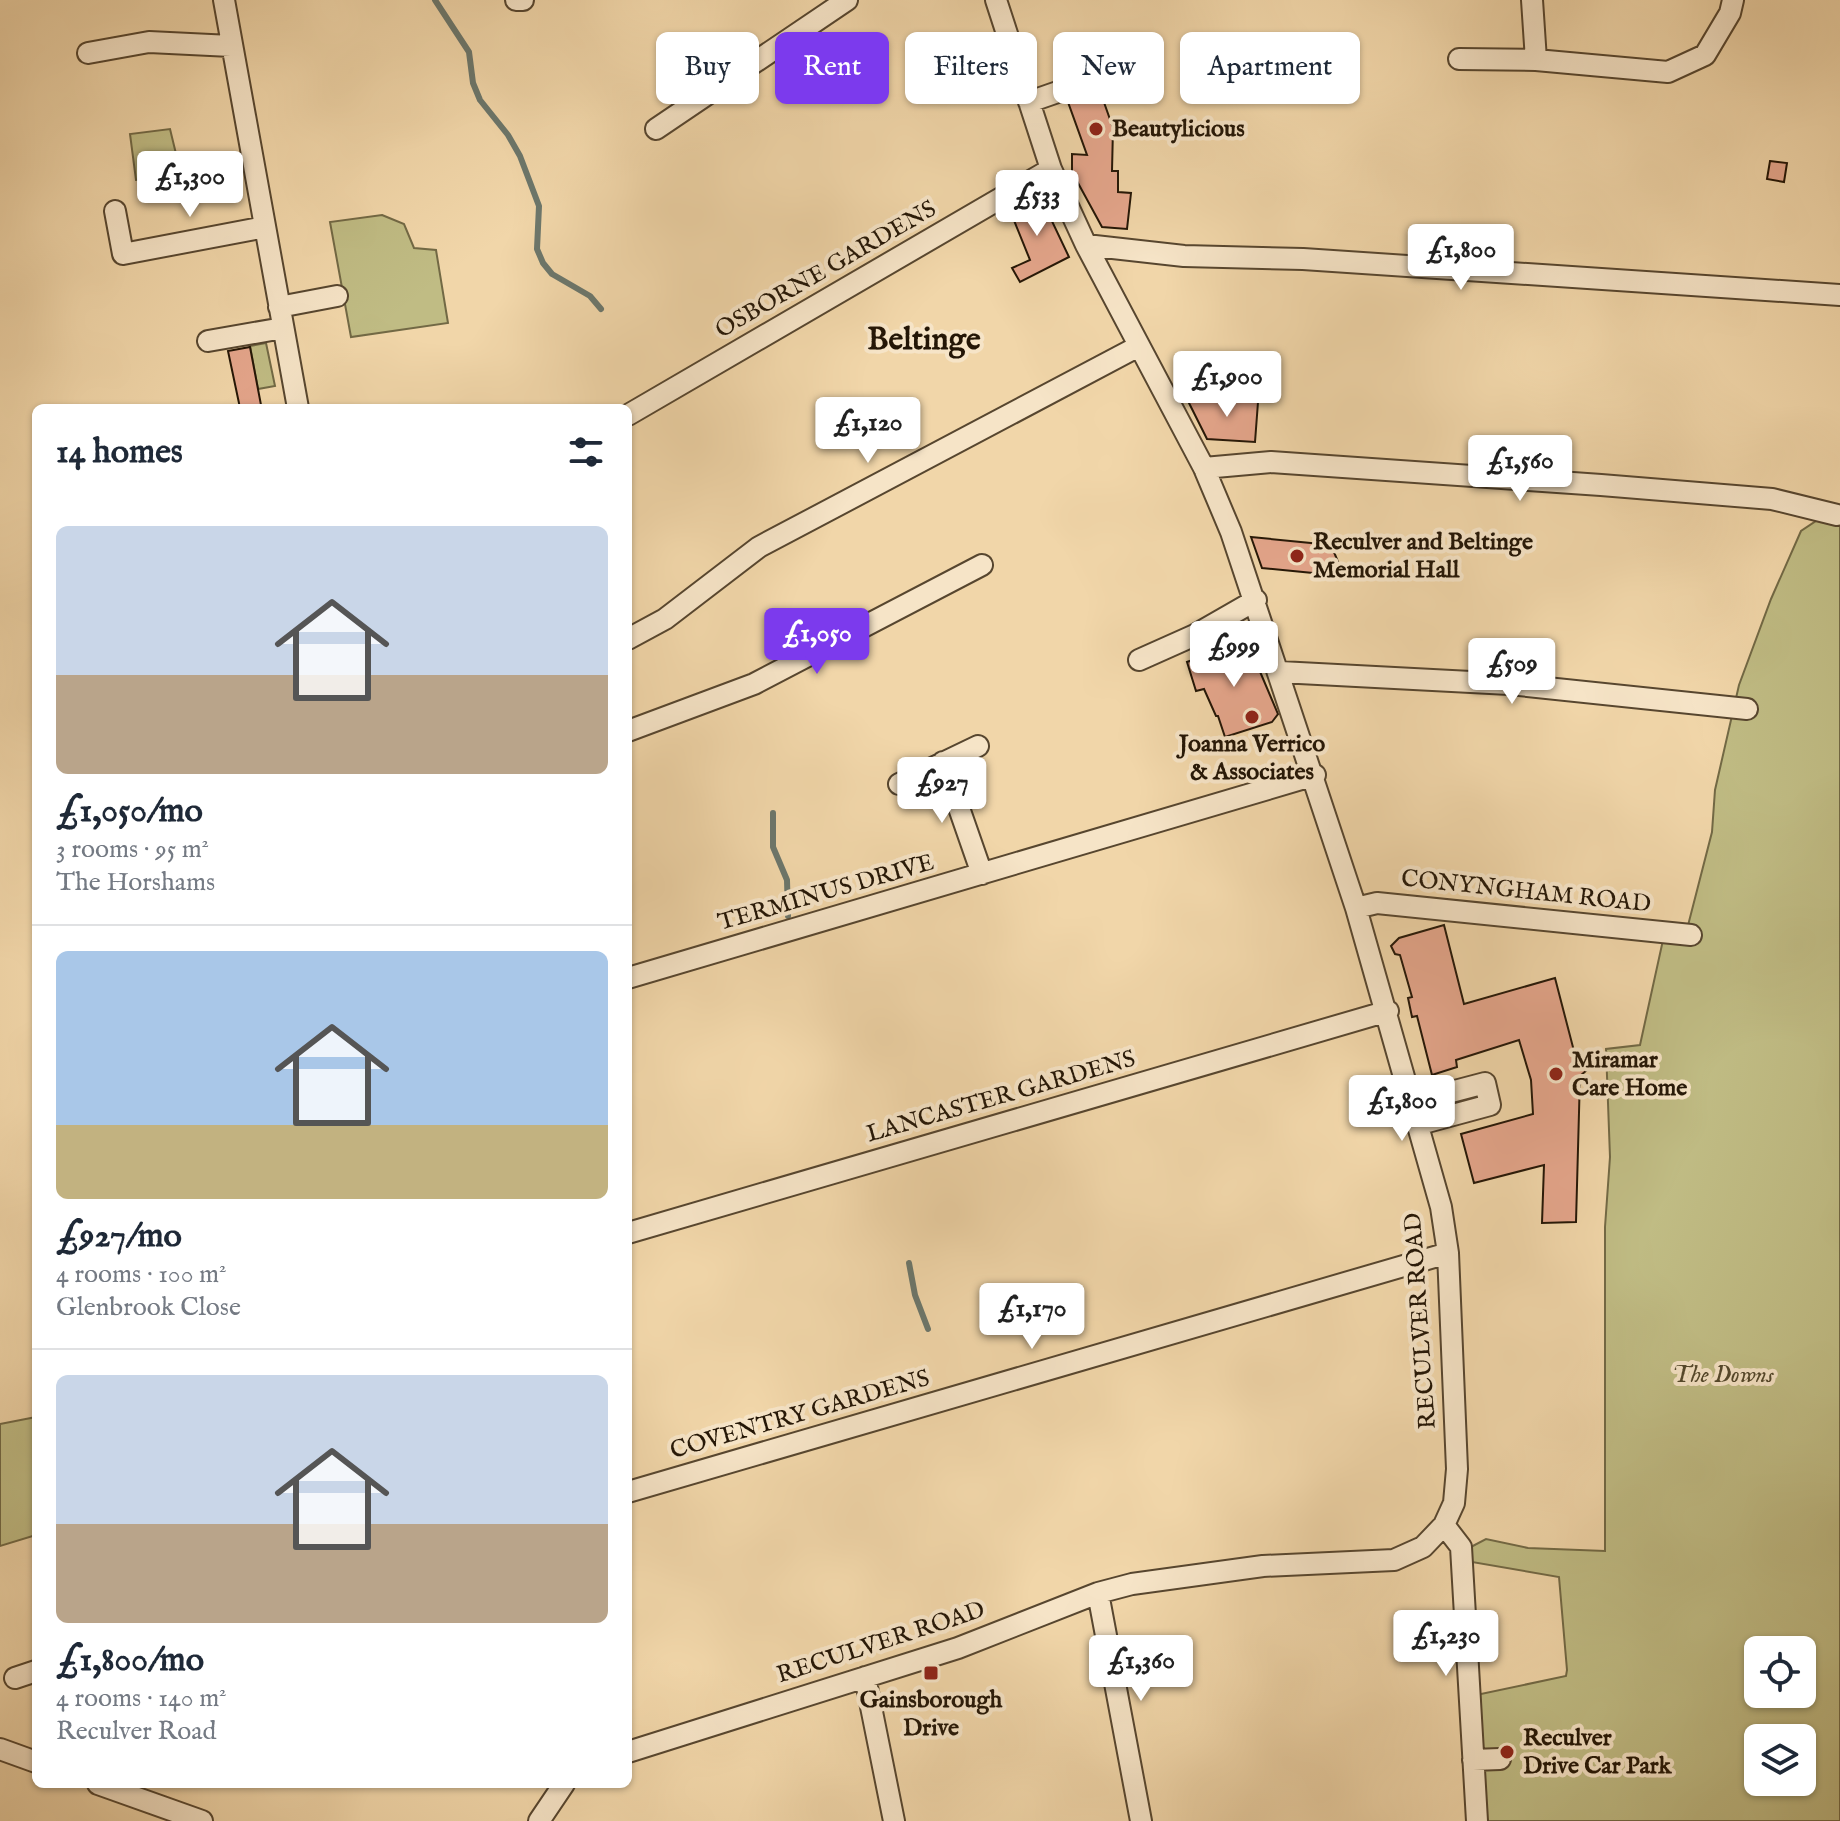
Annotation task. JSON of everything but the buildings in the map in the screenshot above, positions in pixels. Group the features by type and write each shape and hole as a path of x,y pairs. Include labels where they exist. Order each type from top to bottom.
{"street":[{"path":"224,0 297,404"},
{"path":"516,0 523,0"},
{"path":"656,129 847,0"},
{"name":"RECULVER ROAD","path":"996,0 1006,32"},
{"path":"1532,0 1536,60"},
{"path":"1459,59 1536,60 1668,72 1705,55 1730,13 1733,0"},
{"path":"88,53 149,42 231,46"},
{"name":"RECULVER ROAD","path":"632,1751 958,1648 1098,1593 1167,1578 1263,1566 1394,1560 1450,1532 1457,1469 1448,1253 1441,1207 1388,1011 1315,775 1256,600 1204,468 1086,245 1051,169 1030,104"},
{"name":"OSBORNE GARDENS","path":"632,413 1051,169"},
{"path":"115,211 123,254 265,227"},
{"path":"1086,245 1184,256 1303,259 1840,295"},
{"path":"279,307 337,296"},
{"path":"208,341 283,328"},
{"path":"632,637 665,619 759,547 1139,346"},
{"path":"1204,468 1271,462 1601,485 1772,499 1837,515"},
{"path":"632,730 754,684 982,565"},
{"path":"1139,660 1195,635 1256,600"},
{"path":"1280,672 1509,684 1747,709"},
{"path":"899,784 978,746"},
{"path":"943,762 982,874"},
{"name":"TERMINUS DRIVE","path":"632,977 1315,775"},
{"name":"CONYNGHAM ROAD","path":"1356,908 1377,903 1691,935"},
{"name":"LANCASTER GARDENS","path":"632,1232 1388,1011"},
{"path":"1413,1102 1485,1083 1490,1105 1420,1124"},
{"name":"COVENTRY GARDENS","path":"632,1491 1448,1253"},
{"path":"1450,1532 1477,1545"},
{"path":"1450,1532 1461,1547 1477,1821"},
{"path":"1098,1593 1141,1821"},
{"path":"15,1678 32,1672"},
{"path":"865,1677 894,1821"},
{"path":"0,1749 32,1761"},
{"path":"1473,1760 1500,1759"},
{"path":"109,1788 202,1821"},
{"path":"539,1821 561,1788"}],"green space":[{"path":"170,129 178,162 187,176 136,180 130,134"},
{"path":"382,215 404,224 414,248 436,250 448,323 351,337 330,222"},
{"path":"266,343 275,386 258,389 250,346"},
{"name":"The Downs","path":"1840,505 1840,1821 1486,1821 1476,1695 1566,1676 1567,1670 1559,1577 1466,1561 1467,1549 1486,1539 1528,1548 1605,1551 1605,1227 1610,1157 1606,1049 1640,1045 1663,940 1684,941 1712,832 1715,790 1739,685 1771,599 1801,531"},
{"path":"32,1418 32,1536 0,1546 0,1424"}],"waterway":[{"path":"435,0 469,52 473,83 480,100 508,135 520,156 539,206 537,249 543,263 552,274 590,296 601,309"},
{"path":"773,813 773,847 787,880 788,916"},
{"path":"909,1263 915,1295 928,1329"}],"place":[{"name":"Beautylicious","path":"1096,129"},
{"name":"Reculver and Beltinge Memorial Hall","path":"1297,556"},
{"name":"Joanna Verrico & Associates","path":"1252,717"},
{"name":"Miramar Care Home","path":"1556,1074"},
{"name":"Gainsborough Drive","path":"931,1673"},
{"name":"Reculver Drive Car Park","path":"1507,1752"}],"district":[{"name":"Beltinge","path":"924,340"}]}
